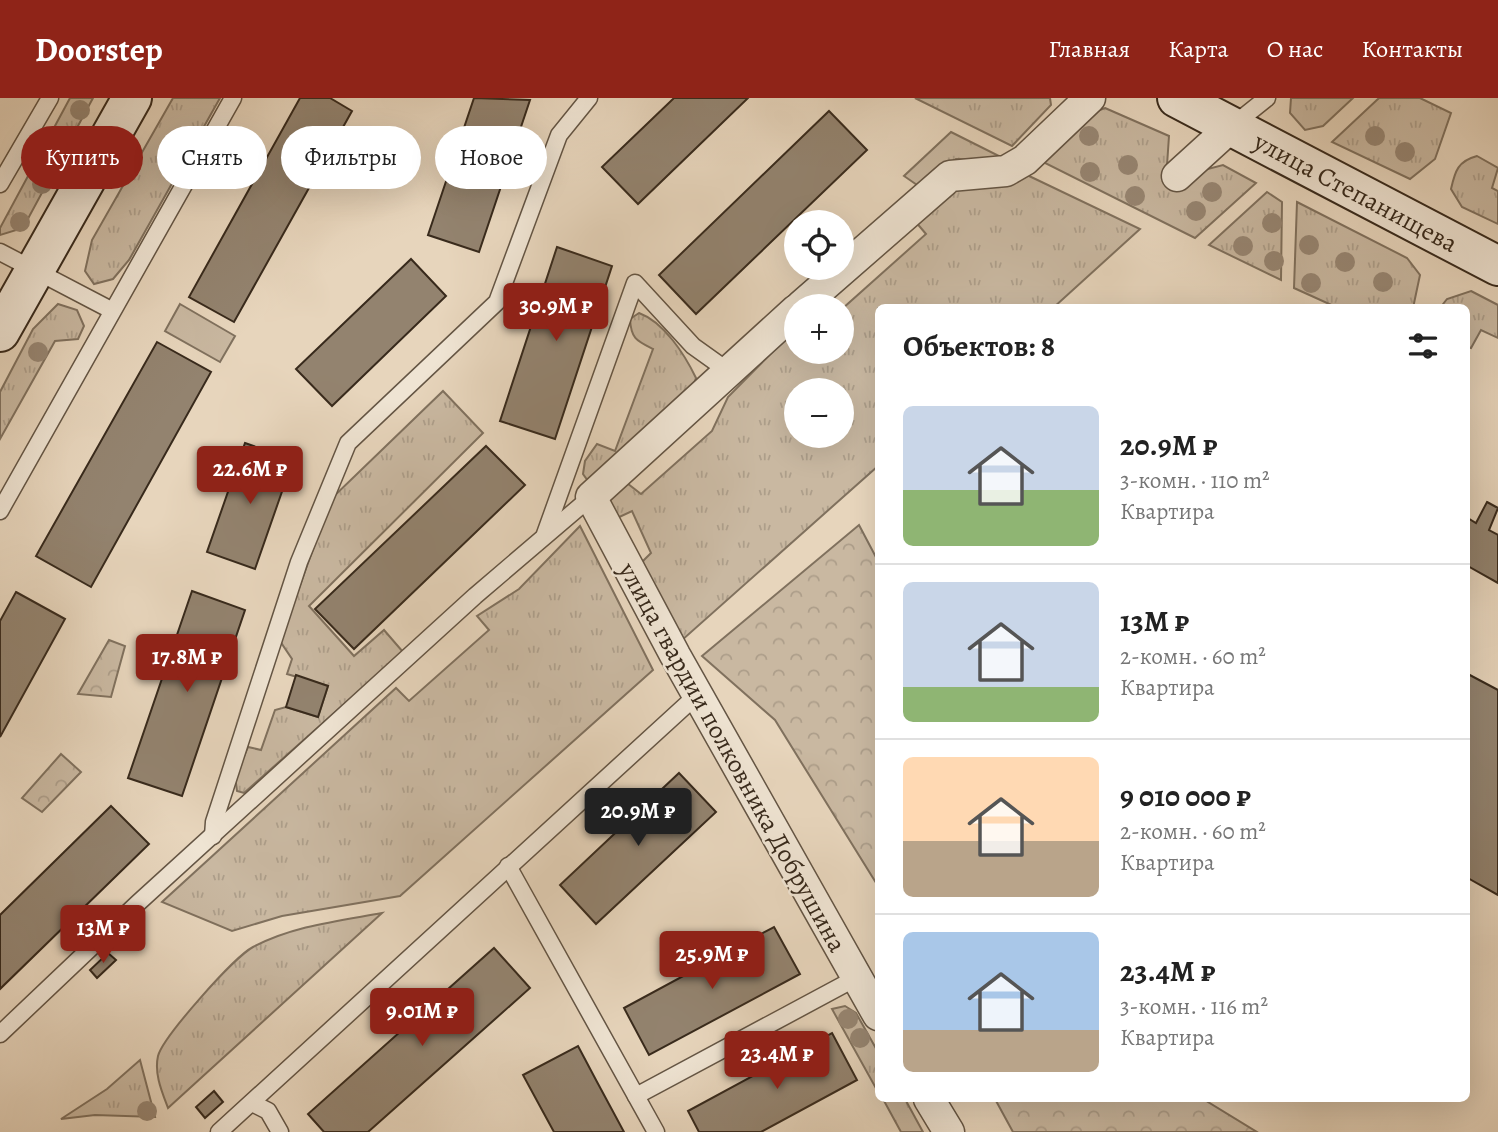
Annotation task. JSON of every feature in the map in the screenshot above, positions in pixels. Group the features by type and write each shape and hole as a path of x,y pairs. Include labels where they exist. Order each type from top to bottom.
{"street":[{"path":"0,332 132,98"},
{"path":"815,294 950,176 1006,171 1026,160 1090,98"},
{"name":"улица Степанищева","path":"1177,98 1498,266"},
{"path":"1177,176 1232,126"},
{"path":"591,497 784,321"},
{"name":"улица гвардии полковника Добрушина","path":"591,497 697,695 875,1010"},
{"path":"931,1102 949,1132"}],"lane":[{"path":"0,184 50,98"},
{"path":"0,511 233,98"},
{"path":"213,836 214,822 299,562 348,443 497,302 559,135 589,98"},
{"path":"1232,126 1267,98"},
{"path":"0,252 111,310"},
{"path":"545,534 635,283 692,346 728,371"},
{"path":"0,1034 545,534 591,497"},
{"path":"219,1132 697,695"},
{"path":"508,866 656,1132"},
{"path":"636,1096 856,978"},
{"path":"252,1102 268,1111 280,1132"}],"green space":[{"path":"70,98 93,98 78,126 55,126"},
{"path":"173,98 220,98 204,126 157,126"},
{"path":"915,98 1050,98 1051,105 1012,146"},
{"path":"1291,98 1353,98 1323,126 1305,130 1290,113"},
{"path":"1379,98 1420,98 1451,113 1435,159 1410,179 1332,142"},
{"path":"1105,108 1169,136 1166,180 1223,165 1256,183 1195,238 1041,161 1084,116"},
{"path":"157,126 157,189 169,189 129,260 113,279 94,284 85,271 92,240 121,189 143,189 143,151"},
{"path":"951,132 1001,157 997,161 956,159 920,187 904,176"},
{"path":"1477,156 1498,168 1492,188 1498,191 1498,224 1462,207 1451,189 1458,168 1465,161"},
{"path":"1027,175 1140,229 1057,304 875,304 875,469 681,641 639,565 651,553 632,511 615,519 610,501 623,480 641,494 712,431 728,397 784,340 784,364 854,364 854,298 926,234 915,221 957,184 1006,186"},
{"path":"21,189 44,189 23,228 0,235 0,228"},
{"path":"1267,192 1282,202 1281,280 1209,245"},
{"path":"1297,202 1407,258 1420,275 1414,304 1329,304 1294,288"},
{"path":"1471,291 1498,305 1498,338 1481,330 1470,348 1470,304 1443,304 1447,299"},
{"path":"58,304 77,310 84,326 78,339 55,341 0,439 0,392 33,329"},
{"path":"180,304 235,336 220,362 165,331"},
{"path":"639,313 665,331 686,359 696,378 692,389 588,481 583,474 585,461 597,444 615,451 653,349 633,335 630,319"},
{"path":"443,391 483,433 309,606 354,656 384,630 403,652 244,793 237,791 235,776 248,747 261,750 275,710 286,707 318,717 328,686 287,674 292,659 280,641 331,499"},
{"path":"859,525 875,555 875,881 775,720 702,656"},
{"path":"580,526 653,670 400,896 282,916 232,931 162,902 396,688 409,701 489,630 477,616 519,589"},
{"path":"109,640 125,646 111,697 78,694"},
{"path":"61,754 81,772 42,812 22,798"},
{"path":"382,913 168,1108 159,1083 158,1056 172,1032 200,998 244,954 268,940 300,929"},
{"path":"845,1006 856,1013 875,1047 875,1087 832,1009"},
{"path":"140,1060 155,1117 95,1115 61,1119 107,1089"},
{"path":"885,1102 907,1102 923,1132 901,1132"},
{"path":"997,1102 1208,1102 1257,1132 1013,1132"}],"building":[{"path":"300,98 330,98 352,111 344,126 284,126"},
{"path":"474,98 530,100 521,126 465,126"},
{"path":"674,98 748,98 638,204 602,167"},
{"path":"829,111 867,150 804,210 784,210 784,230 696,314 659,275"},
{"path":"281,132 281,189 308,189 234,322 189,297 249,189 267,189 267,157"},
{"path":"443,189 500,189 479,252 428,235"},
{"path":"557,247 612,266 555,439 500,421"},
{"path":"411,259 446,296 332,406 296,369"},
{"path":"157,342 211,372 91,587 36,556"},
{"path":"245,443 293,460 255,569 207,552"},
{"path":"486,446 525,485 354,649 315,609"},
{"path":"1487,502 1498,508 1489,530 1498,535 1498,583 1470,567 1470,519 1476,523"},
{"path":"192,591 245,610 182,796 128,778"},
{"path":"16,592 65,619 0,737 0,621"},
{"path":"296,675 328,686 318,717 286,707"},
{"path":"1470,675 1498,690 1498,895 1470,879"},
{"path":"679,773 716,812 596,924 560,885"},
{"path":"111,806 149,844 0,989 0,915"},
{"path":"774,927 800,974 649,1055 624,1008"},
{"path":"494,948 530,988 368,1132 324,1132 308,1114"},
{"path":"108,953 116,960 97,978 90,970"},
{"path":"832,1033 857,1080 761,1132 699,1132 688,1111"},
{"path":"578,1046 624,1132 554,1132 523,1075"},
{"path":"214,1091 223,1102 205,1118 196,1107"}]}
